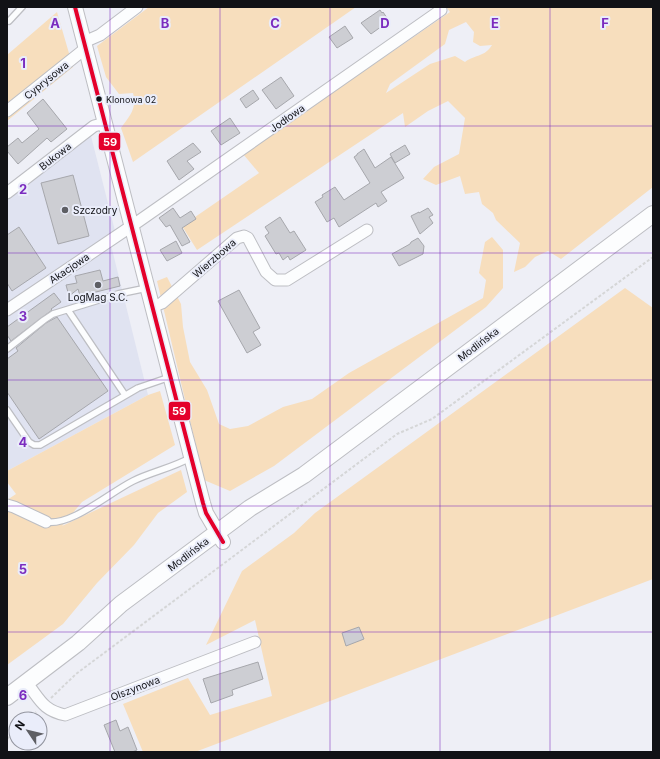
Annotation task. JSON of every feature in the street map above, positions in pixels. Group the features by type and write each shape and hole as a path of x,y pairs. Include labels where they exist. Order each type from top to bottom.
{"main road":[{"name":"Modlińska","path":"7,696 78,643 128,612 220,537 250,508 304,475 653,214"}],"street":[{"path":"75,7 148,288 190,458 206,513 220,537"},
{"name":"Cyprysowa","path":"7,111 85,45 100,36 137,7"},
{"name":"Jodłowa","path":"132,226 442,10"},
{"name":"Bukowa","path":"7,193 94,126 105,123"},
{"name":"Akacjowa","path":"7,310 108,240 132,226"},
{"name":"Wierzbowa","path":"152,307 162,304 237,238 244,236 248,238 266,272 275,280 288,280 367,230"},
{"path":"7,505 46,522"},
{"name":"Olszynowa","path":"26,682 46,708 56,713 65,715 255,642"}],"lane":[{"path":"9,21 22,7"},
{"path":"7,349 53,314 118,294 148,288"},
{"path":"68,310 125,395"},
{"path":"7,410 29,442 34,445 40,445 138,388 170,377"},
{"path":"46,522 53,523 70,518 133,481 190,458"}],"path":[{"path":"37,711 76,674 397,434 432,419 653,258"}],"shaded area":[{"path":"149,7 356,7 133,162 121,128 132,112 134,103 133,93 119,94 106,77 97,46"},
{"path":"446,7 653,7 653,187 561,259 548,251 535,257 525,267 514,272 520,243 496,220 493,213 482,204 479,192 465,194 460,176 436,185 423,179 434,167 459,154 465,118 448,101 428,111 405,127 403,113 197,250 182,226 259,173 243,154 450,12","holes":["466,22 474,32 473,42 480,46 492,45 486,52 465,62 455,56 430,64 386,93 390,84 445,44 449,30"]},
{"path":"57,12 73,67 7,121 7,55"},
{"path":"90,132 115,231 7,304 7,197"},
{"path":"492,237 503,250 503,288 486,307 274,466 230,491 204,480 157,281 167,277 181,304 183,327 190,362 207,390 219,424 230,429 248,426 283,407 312,399 349,373 483,298 486,280 479,273 485,242"},
{"path":"111,245 148,395 7,471 7,317"},
{"path":"625,288 653,308 653,579 195,752 143,752 123,704 188,678 210,715 272,696 255,620 206,645 242,571 294,533 315,513"},
{"path":"160,391 175,445 82,502 62,526 181,470 187,492 158,513 134,545 97,583 63,624 7,665 7,500 16,494 7,482 7,471 148,395"}],"building":[{"path":"380,10 389,21 371,34 361,23"},
{"path":"345,26 353,38 337,48 329,37"},
{"path":"281,77 294,96 276,109 262,90"},
{"path":"253,90 259,99 246,108 240,99"},
{"path":"43,99 67,129 51,142 47,138 18,164 7,151 7,147 18,138 22,143 39,129 27,113"},
{"path":"230,118 240,133 221,145 211,131"},
{"path":"193,143 201,152 187,161 194,169 179,180 167,161"},
{"path":"405,145 410,154 395,163 390,154"},
{"path":"364,149 375,168 391,157 404,178 381,192 387,201 378,207 376,203 339,227 334,218 327,222 315,202 323,197 322,195 335,187 344,200 370,183 354,157"},
{"name":"Szczodry","path":"73,175 89,236 58,244 41,183"},
{"path":"173,208 180,218 191,211 196,219 182,228 190,242 182,246 170,225 166,227 159,218"},
{"path":"428,208 433,215 429,217 433,223 420,234 411,216"},
{"path":"280,217 290,233 294,231 306,250 290,260 288,256 283,260 279,253 276,254 265,236 269,233 265,227"},
{"path":"19,227 46,268 12,291 7,283 7,235"},
{"path":"418,238 424,246 423,254 399,266 392,254"},
{"path":"176,241 182,253 167,261 160,250"},
{"path":"100,270 103,281 118,277 120,286 80,296 78,289 69,296 66,285 77,283 75,276"},
{"path":"239,290 260,328 253,332 261,345 247,353 218,301"},
{"path":"54,293 61,302 11,341 7,335 7,327"},
{"path":"57,317 108,391 39,439 7,392 7,359 18,351 16,348 46,323"},
{"path":"359,627 364,639 346,646 342,633"},
{"path":"258,662 263,679 232,690 233,695 211,703 203,679"},
{"path":"116,720 120,731 128,727 137,750 132,752 115,752 104,725"}],"transit line":[{"name":"59","path":"75,7 203,503 206,513 223,542"}],"place":[{"name":"Klonowa 02","path":"99,99"},
{"name":"Szczodry","path":"65,210"},
{"name":"LogMag S.C.","path":"98,285"}]}
